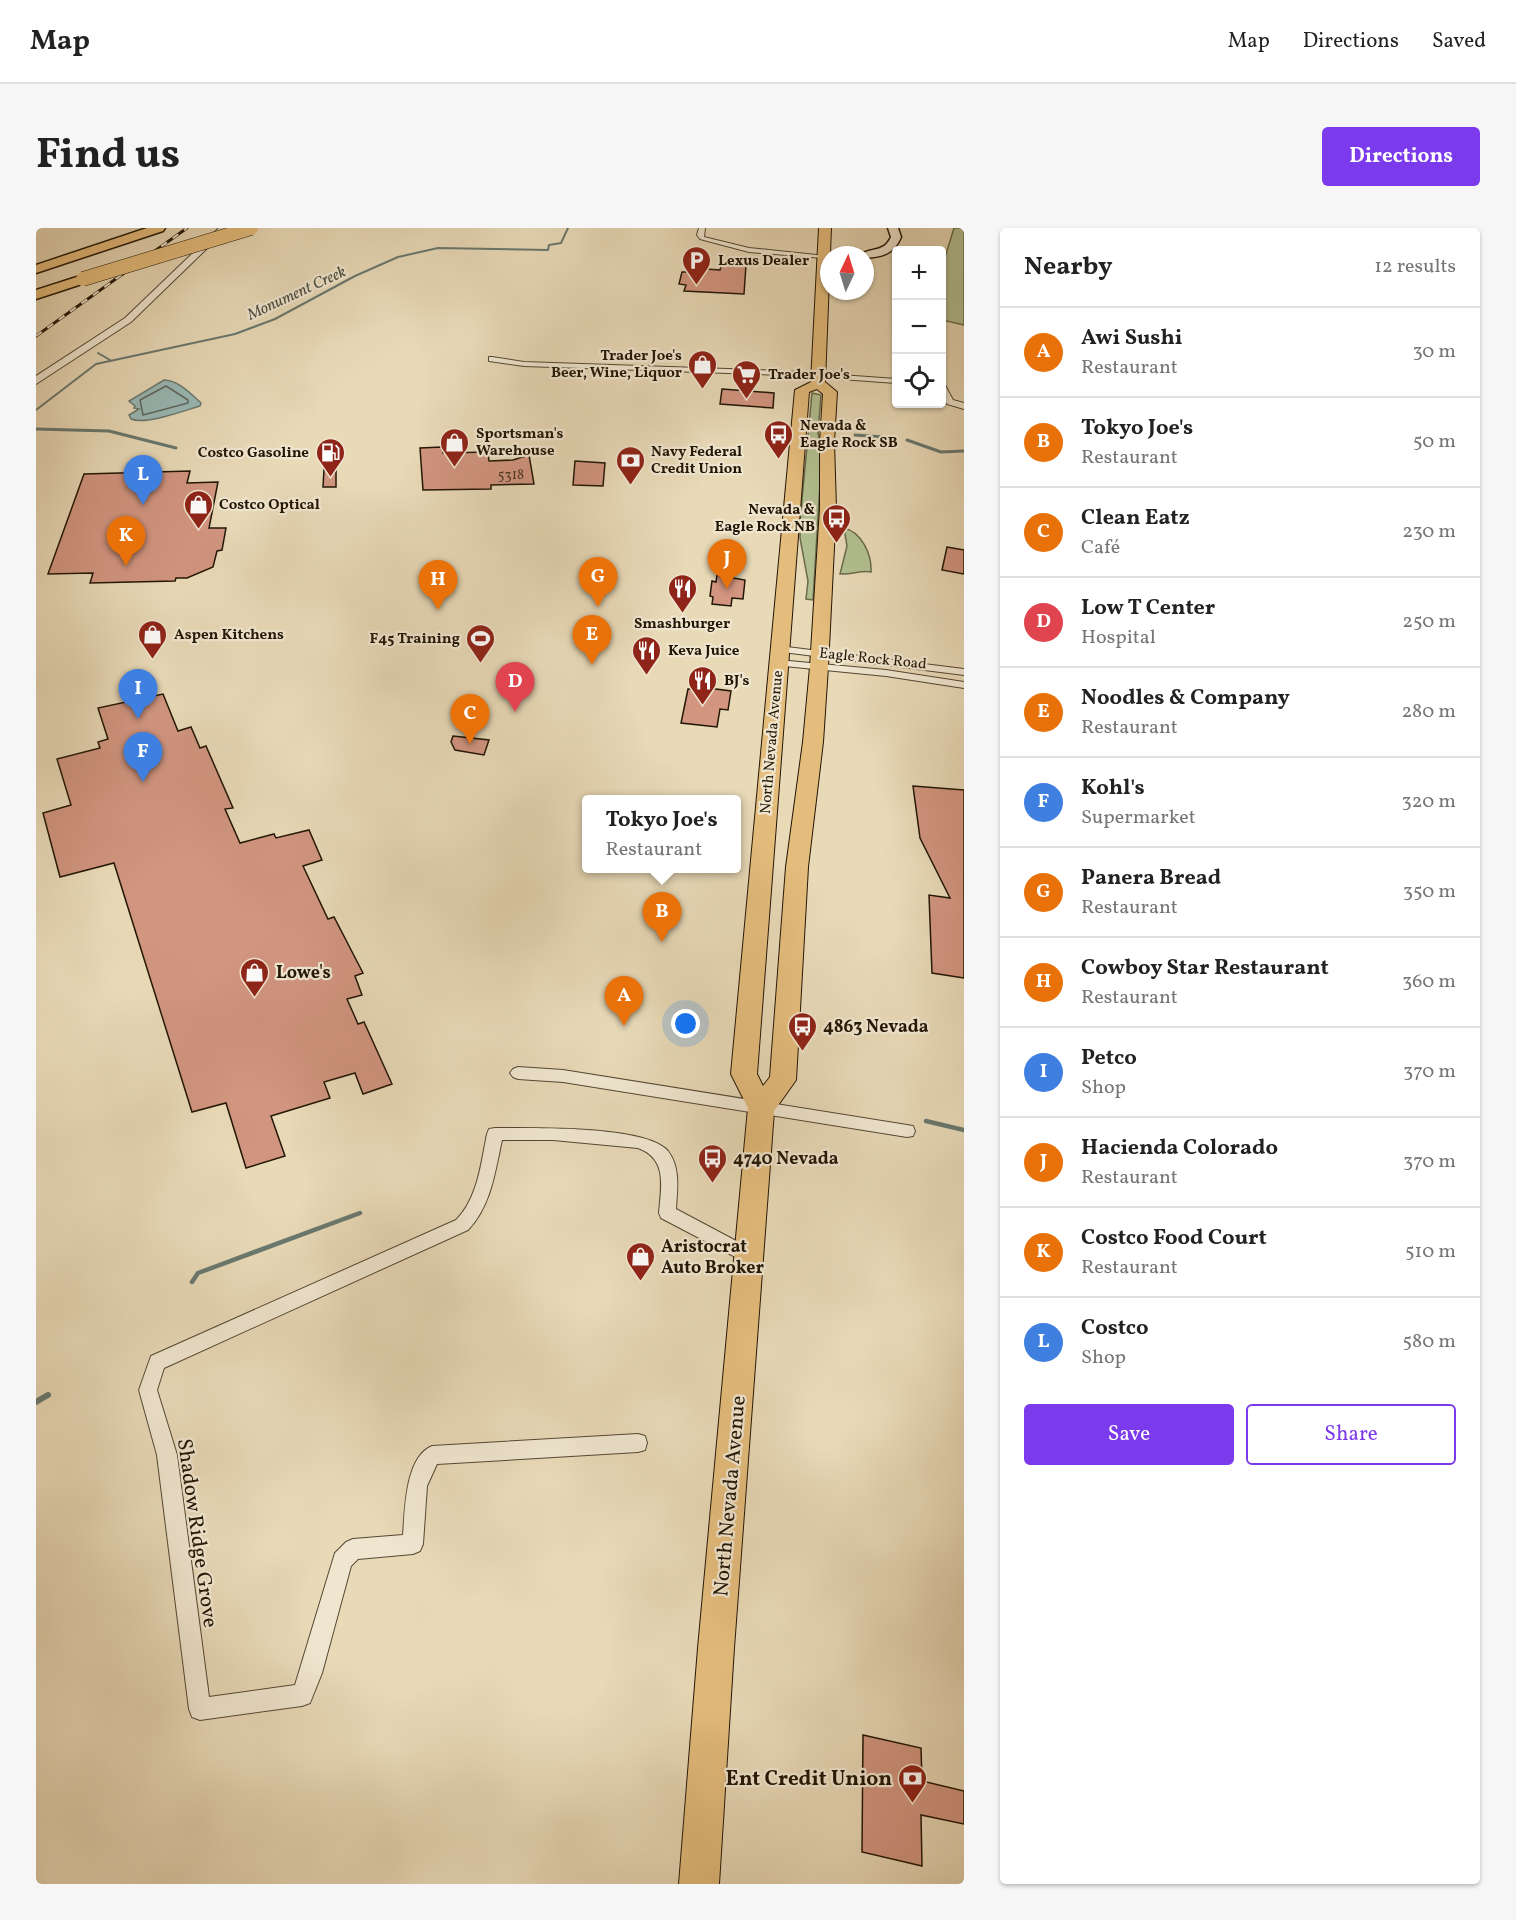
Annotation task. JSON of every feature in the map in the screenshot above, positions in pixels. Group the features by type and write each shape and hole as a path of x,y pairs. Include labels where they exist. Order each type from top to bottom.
{"highway":[{"path":"36,295 251,228"},
{"path":"36,282 134,246 162,232"},
{"path":"36,269 162,232"}],"main road":[{"path":"825,228 826,246"},
{"path":"874,254 891,249 896,237 893,228"},
{"path":"874,259 892,257"},
{"path":"761,1108 783,1080 797,867 813,742 828,508 827,442 830,392 818,379 824,300"},
{"name":"North Nevada Avenue","path":"699,1884 716,1648 761,1108 744,1074 802,390 818,379"}],"street":[{"path":"203,246 202,240 212,228"},
{"path":"36,381 128,320 224,228"},
{"path":"702,228 700,236 734,247 820,255"},
{"path":"492,359 607,372"},
{"path":"495,368 892,381"},
{"path":"818,379 892,390"},
{"path":"946,396 950,402 964,406"},
{"name":"Eagle Rock Road","path":"778,656 964,672"},
{"name":"Eagle Rock Road","path":"819,661 964,685"},
{"path":"519,1073 562,1076 907,1131"},
{"name":"Shadow Ridge Grove","path":"638,1443 432,1455 423,1466 417,1479 413,1544 353,1549 342,1560 311,1673 302,1695 200,1709 167,1455 148,1390 156,1362 462,1225 471,1218 477,1205 495,1134 554,1134 652,1145 668,1161 667,1213 749,1256"}],"green space":[{"path":"954,228 964,228 964,325 946,321 946,254"},
{"path":"812,393 821,395 818,433 822,450 813,600 806,599 808,581 800,538"},
{"path":"844,528 856,534 865,545 870,559 871,572 840,574 847,546"}],"water":[{"path":"164,380 174,382 184,388 201,403 200,406 155,419 131,419 129,415 139,409 134,408 135,406 129,401"}],"building":[{"path":"722,263 746,265 744,294 684,291 686,285 679,284 682,272 690,272 691,268 720,270"},
{"name":"Trader Joe's","path":"722,389 774,393 773,408 720,404"},
{"name":"Sportsman's Warehouse","path":"442,447 443,453 488,452 489,461 513,460 529,455 534,484 491,485 491,489 423,490 420,448"},
{"path":"575,461 605,463 603,486 573,485"},
{"name":"Costco Gasoline","path":"324,469 336,469 336,487 323,487"},
{"path":"190,471 187,483 218,482 209,528 226,528 222,550 217,551 213,567 187,578 176,578 175,581 90,583 93,573 48,574 84,474"},
{"path":"947,547 964,550 964,574 942,570"},
{"path":"717,575 745,580 743,599 732,598 731,606 712,604 713,597 710,596 712,581 716,582"},
{"name":"BJ's","path":"692,686 731,691 728,710 720,709 717,727 681,723 688,689 692,689"},
{"name":"Lowe's","path":"163,694 178,731 191,727 200,748 206,746 233,808 225,809 240,843 274,834 276,838 309,830 322,860 303,866 328,919 334,917 363,973 355,976 362,995 347,999 358,1024 364,1022 392,1084 363,1094 355,1073 324,1082 330,1098 271,1116 285,1156 246,1168 226,1103 192,1112 114,863 60,877 43,813 71,805 57,759 100,748 98,742 108,739 98,708"},
{"path":"453,736 489,740 484,755 455,750 451,742"},
{"path":"913,786 964,790 964,978 932,973 929,895 950,898 920,838"},
{"name":"Ent Credit Union","path":"863,1735 921,1748 922,1781 964,1791 964,1824 921,1815 922,1866 862,1852"}],"waterway":[{"name":"Monument Creek","path":"36,410 96,364 235,334 275,319 355,276 398,257 438,248 548,250 549,245 561,243 568,228"},
{"path":"98,353 110,360"},
{"path":"36,429 109,431 176,448"},
{"path":"855,435 884,437"},
{"path":"907,440 941,452 964,451"},
{"path":"926,1121 964,1130"},
{"path":"192,1282 198,1273 360,1213"},
{"path":"36,1402 48,1395"}],"railway":[{"path":"36,336 187,228"}],"place":[{"name":"Lexus Dealer","path":"697,286"},
{"name":"Trader Joe's Beer, Wine, Liquor","path":"703,390"},
{"name":"Trader Joe's","path":"747,400"},
{"name":"Nevada & Eagle Rock SB","path":"779,460"},
{"name":"Sportsman's Warehouse","path":"455,468"},
{"name":"Costco Gasoline","path":"330,478"},
{"name":"Navy Federal Credit Union","path":"630,486"},
{"name":"Costco","path":"143,505"},
{"name":"Costco Optical","path":"198,530"},
{"name":"Nevada & Eagle Rock NB","path":"836,544"},
{"name":"Costco Food Court","path":"126,566"},
{"name":"Hacienda Colorado","path":"727,589"},
{"name":"Panera Bread","path":"598,607"},
{"name":"Cowboy Star Restaurant","path":"438,610"},
{"name":"Smashburger","path":"682,614"},
{"name":"Aspen Kitchens","path":"153,660"},
{"name":"F45 Training","path":"481,664"},
{"name":"Noodles & Company","path":"592,665"},
{"name":"Keva Juice","path":"647,676"},
{"name":"BJ's","path":"703,706"},
{"name":"Low T Center","path":"515,712"},
{"name":"Petco","path":"138,719"},
{"name":"Clean Eatz","path":"470,744"},
{"name":"Kohl's","path":"143,782"},
{"name":"Tokyo Joe's","path":"662,942"},
{"name":"Lowe's","path":"255,998"},
{"name":"Awi Sushi","path":"624,1026"},
{"name":"4863 Nevada","path":"802,1052"},
{"name":"4740 Nevada","path":"712,1184"},
{"name":"Aristocrat Auto Broker","path":"640,1282"},
{"name":"Ent Credit Union","path":"913,1804"}]}
